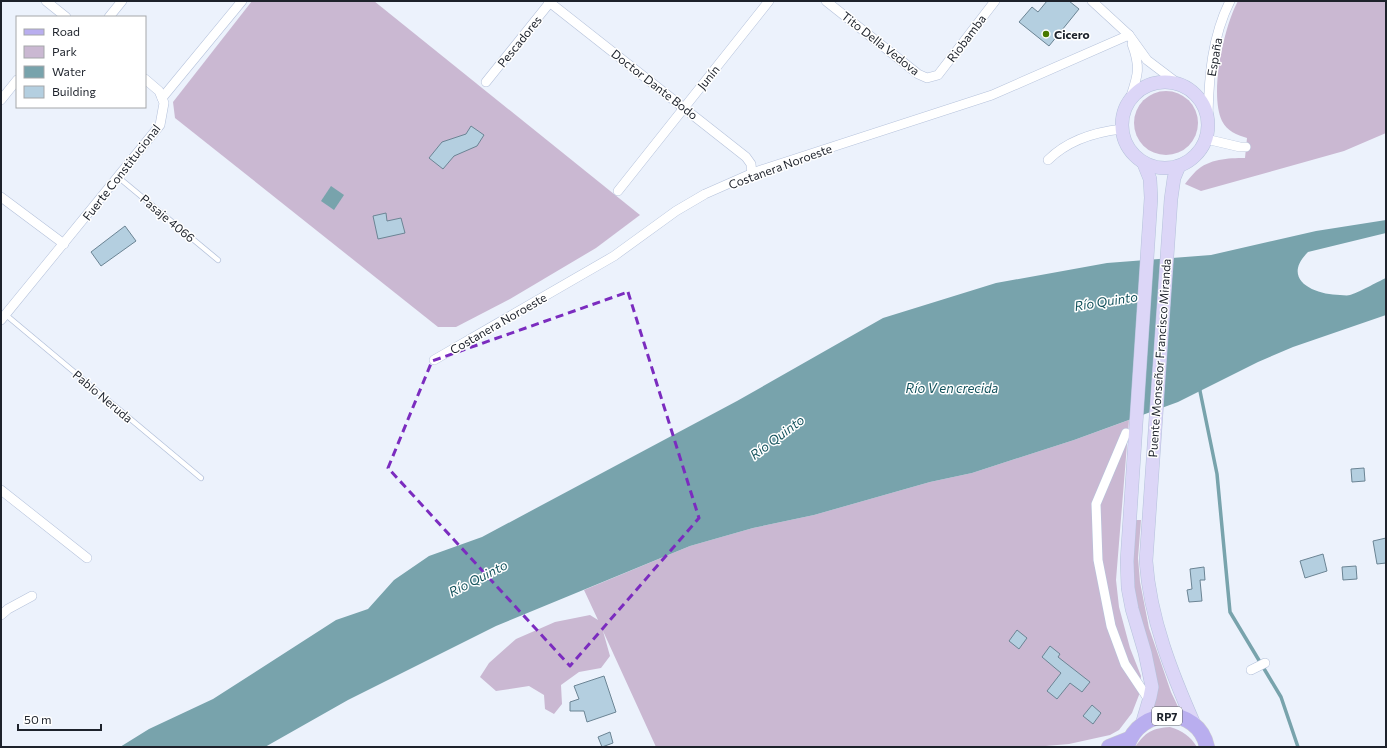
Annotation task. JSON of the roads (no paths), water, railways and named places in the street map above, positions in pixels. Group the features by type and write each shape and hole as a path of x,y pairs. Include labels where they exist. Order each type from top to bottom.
{"main road":[{"name":"RP7","path":"1109,747 1128,743 1135,730 1142,724 1155,717 1169,715 1183,719 1195,726 1208,745"}],"street":[{"path":"46,1 65,16"},
{"path":"110,16 122,1"},
{"path":"146,80 159,91 162,98 242,1"},
{"name":"Junín","path":"618,191 770,1"},
{"name":"Tito Della Vedova","path":"826,1 918,74 927,78 938,75"},
{"name":"Riobamba","path":"938,75 995,1"},
{"path":"1092,1 1129,35 1147,60 1176,82"},
{"name":"España","path":"1208,115 1210,68 1223,16 1230,1"},
{"name":"Doctor Dante Bodo","path":"549,2 746,156 751,164 752,174"},
{"name":"Pescadores","path":"486,82 549,2"},
{"path":"1129,35 1138,66 1137,79 1130,99"},
{"name":"Costanera Noroeste","path":"434,360 614,256 676,211 705,194 752,174 992,95 1129,35"},
{"path":"1164,80 1176,82 1186,86 1201,102 1208,115 1209,129 1202,148 1187,162 1178,166 1166,168 1144,164 1130,151 1123,139 1121,123 1125,106 1130,99 1145,85 1164,80"},
{"path":"1,100 16,81"},
{"name":"Fuerte Constitucional","path":"3,317 160,125 164,104 162,98"},
{"path":"1048,160 1057,151 1085,136 1122,128"},
{"path":"1206,139 1246,147"},
{"name":"Puente Monseñor Francisco Miranda","path":"1142,724 1152,687 1145,653 1132,609 1128,588 1127,561 1151,198 1150,179 1144,164"},
{"name":"Puente Monseñor Francisco Miranda","path":"1178,166 1174,178 1171,199 1146,561 1147,584 1153,611 1176,684 1195,726"},
{"path":"1,197 64,244"},
{"path":"1126,433 1096,504 1098,560 1111,626 1125,664 1149,700"},
{"path":"1,490 87,558"},
{"path":"1,615 8,609 32,596"},
{"path":"1251,670 1265,663"}],"lane":[{"name":"Pasaje 4066","path":"118,177 218,260"},
{"name":"Pablo Neruda","path":"3,317 201,478"}],"water":[{"path":"331,186 344,195 334,210 321,201"},
{"name":"Río V en crecida","path":"1386,220 1386,233 1308,252 1300,262 1298,271 1299,278 1304,284 1312,289 1330,294 1350,295 1386,278 1386,315 1293,347 1258,362 1178,402 1074,440 972,473 930,482 814,515 753,528 690,546 496,626 348,700 265,747 120,747 149,729 213,699 336,620 368,609 394,580 429,556 482,537 737,401 883,318 996,283 1107,263 1211,255 1316,231"}],"waterway":[{"path":"1200,388 1217,474 1230,612 1281,697 1298,747"}],"place":[{"name":"Cicero","path":"1046,34"}],"water label":[{"name":"Río Quinto","path":"1106,301"},
{"name":"Río Quinto","path":"777,437"},
{"name":"Río Quinto","path":"478,578"}]}
